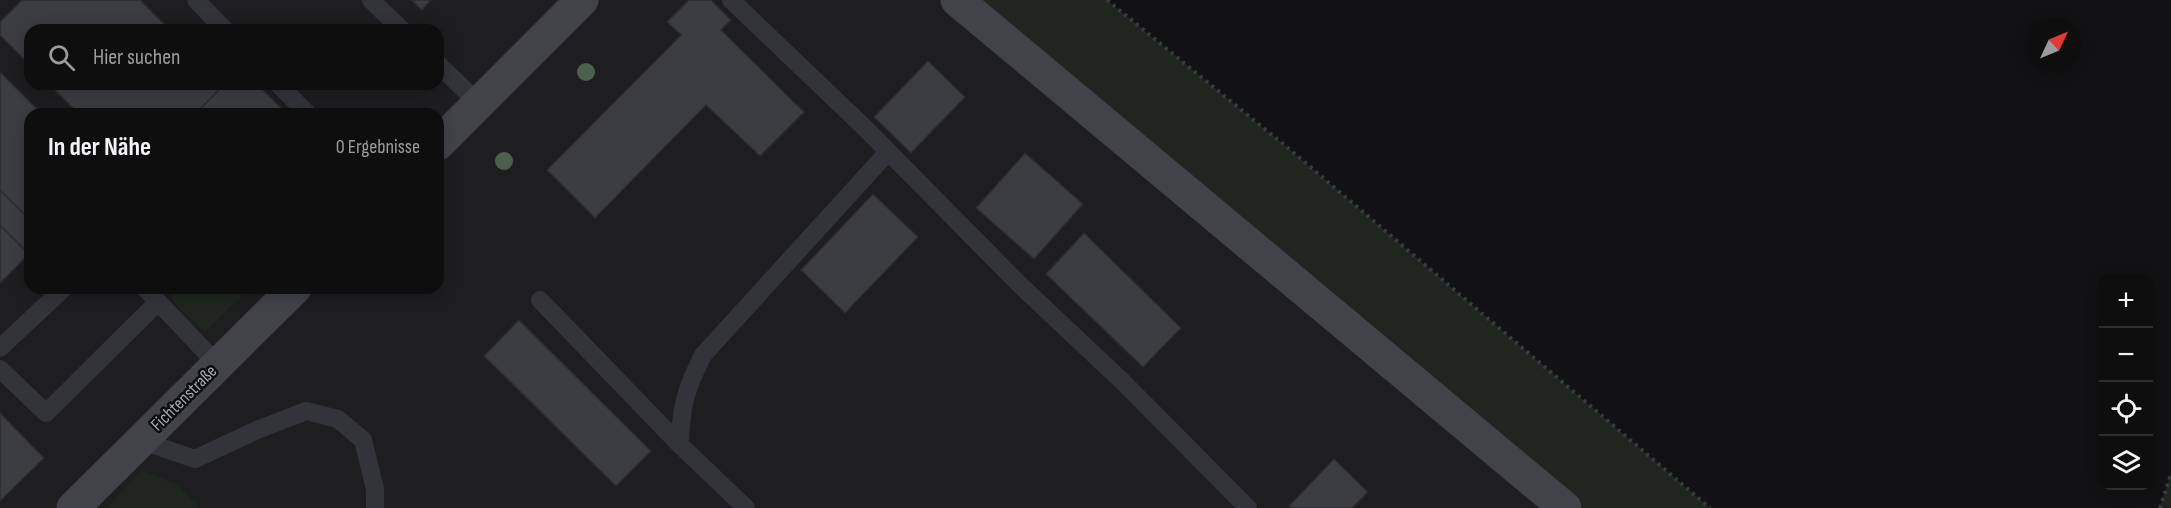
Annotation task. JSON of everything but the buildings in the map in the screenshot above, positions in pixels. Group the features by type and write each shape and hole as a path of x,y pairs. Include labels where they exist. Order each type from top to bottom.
{"street":[{"path":"444,138 582,0"},
{"path":"957,0 1565,508"},
{"name":"Fichtenstraße","path":"73,508 289,294"}],"lane":[{"path":"196,0 219,24"},
{"path":"371,0 396,24"},
{"path":"731,0 888,152 1018,283 1122,381 1248,508"},
{"path":"444,70 478,103"},
{"path":"284,90 302,108"},
{"path":"680,446 681,415 688,384 703,355 888,152"},
{"path":"0,348 58,294"},
{"path":"151,294 218,365"},
{"path":"540,300 680,446 746,508"},
{"path":"0,369 46,413 158,302"},
{"path":"142,441 195,459 257,430 306,411 338,419 363,440 375,489 375,508"}],"path":[{"path":"1107,0 1288,148 1710,508"},
{"path":"2160,508 2171,474"}],"shaded area":[{"path":"0,0 956,0 1561,508 0,508"},
{"path":"961,0 1107,0 1288,148 1710,508 1583,508"},
{"path":"173,294 243,294 205,332 173,302"},
{"path":"142,470 178,485 199,508 107,508"},
{"path":"2171,474 2171,508 2158,508 2161,504"}]}
